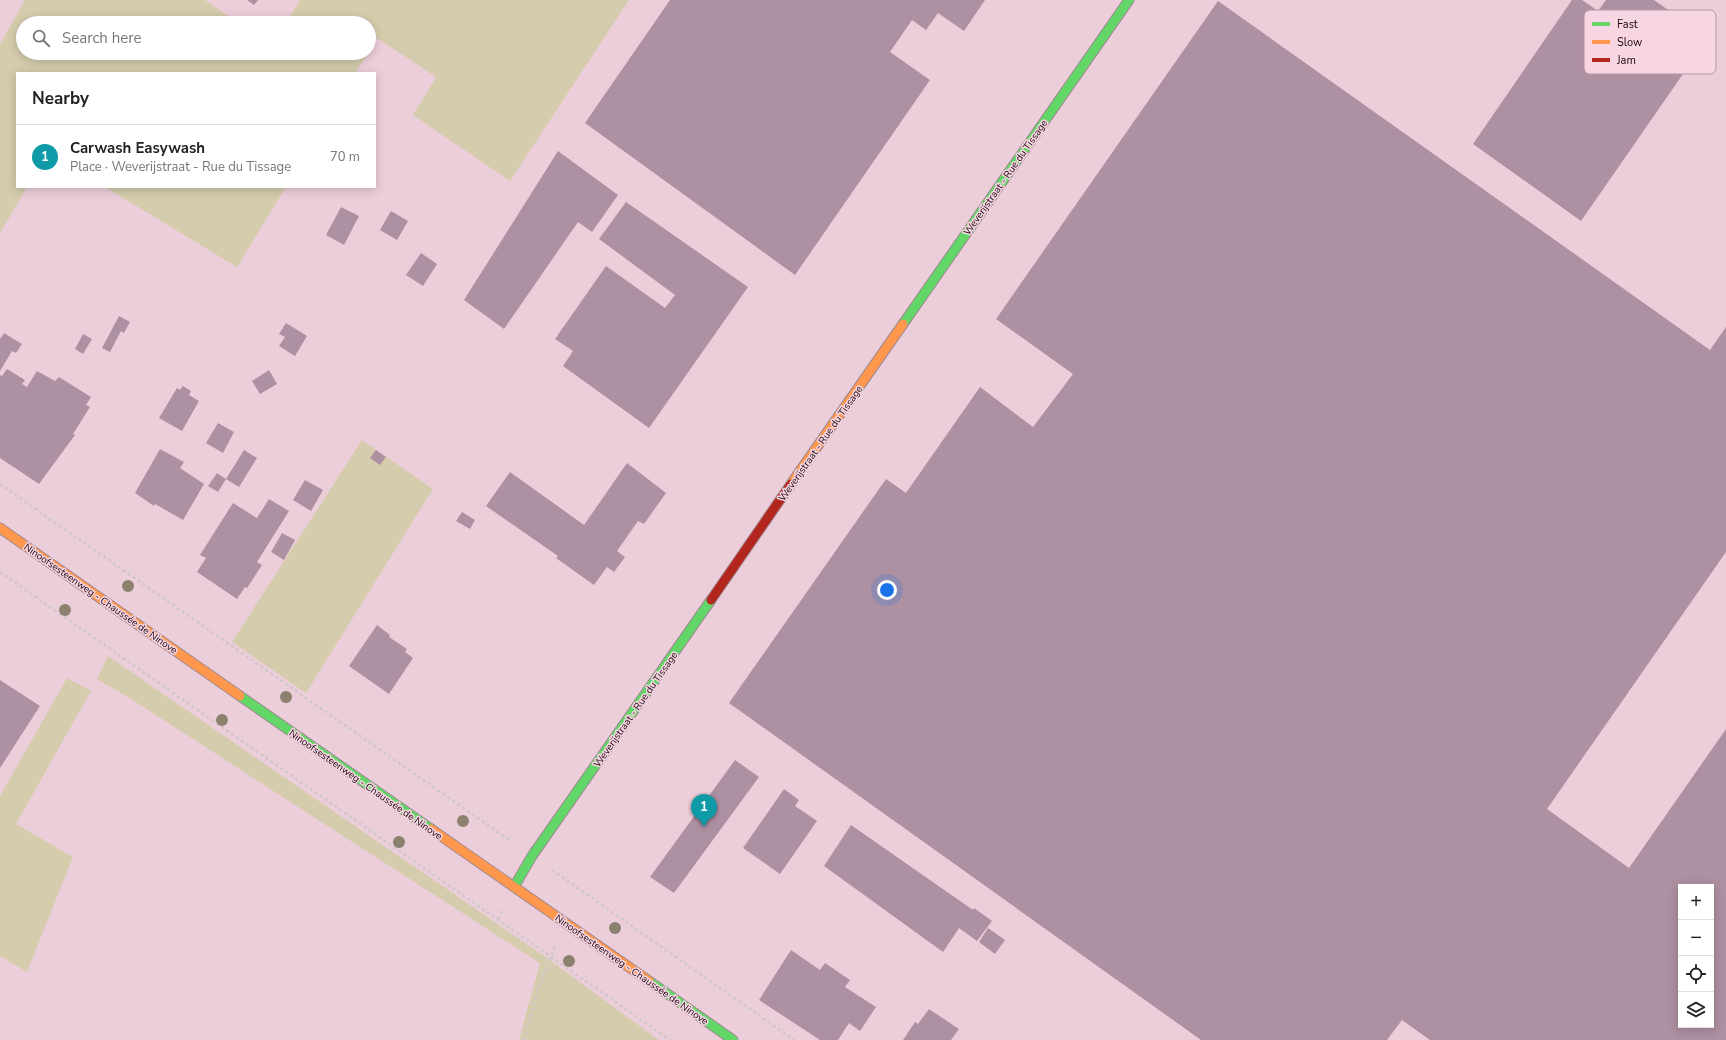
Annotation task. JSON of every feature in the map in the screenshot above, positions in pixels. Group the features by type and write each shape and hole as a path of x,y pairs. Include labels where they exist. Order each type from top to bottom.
{"street":[{"name":"Weverijstraat - Rue du Tissage","path":"514,887 532,856 1129,0"},
{"name":"Ninoofsesteenweg - Chaussée de Ninove","path":"0,528 733,1040"}],"path":[{"path":"0,484 794,1040"},
{"path":"0,572 670,1040"},
{"path":"524,1040 536,995 550,956 566,923"}],"shaded area":[{"path":"25,0 205,0 228,16 16,16 16,60 363,60 356,72 16,72 16,188 26,188 0,233 0,44"},
{"path":"300,0 629,0 510,181 413,115 436,77 377,38 376,40 376,16 290,16"},
{"path":"107,188 285,188 237,267"},
{"path":"362,440 433,489 306,693 232,642"},
{"path":"108,656 544,956 659,1040 519,1040 540,963 131,699 97,679"},
{"path":"67,678 91,691 16,824 73,857 27,972 0,956 0,796"}],"building":[{"path":"247,0 258,0 254,5"},
{"path":"670,0 985,0 964,31 938,13 926,30 912,20 890,52 930,80 795,275 585,123"},
{"path":"1572,0 1582,0 1597,10 1584,10 1584,74 1683,74 1581,221 1473,144"},
{"path":"1606,0 1654,0 1668,10 1599,10"},
{"path":"1218,1 1710,350 1726,327 1726,552 1547,809 1629,868 1726,729 1726,1040 1430,1040 1402,1020 1387,1040 1201,1040 729,703 886,479 906,493 980,387 1033,427 1073,374 996,319"},
{"path":"558,151 618,195 592,232 578,222 504,329 464,300"},
{"path":"626,202 748,287 649,428 563,366 573,351 555,339 606,266 665,308 675,295 599,239"},
{"path":"341,207 359,216 344,245 326,235"},
{"path":"391,211 408,221 397,240 380,230"},
{"path":"421,253 437,264 423,286 406,275"},
{"path":"119,316 130,322 124,333 121,331 110,352 102,348"},
{"path":"286,323 307,336 295,356 279,346 285,337 279,334"},
{"path":"4,333 22,344 16,353 12,351 0,371 0,339"},
{"path":"83,334 92,339 83,354 75,349"},
{"path":"7,369 25,380 22,384 27,387 37,371 55,381 59,377 91,397 86,405 90,407 73,434 75,435 39,484 0,458 0,375 2,376"},
{"path":"269,370 277,384 260,394 252,381"},
{"path":"183,386 191,391 189,395 199,401 182,431 159,418 177,388 180,390"},
{"path":"218,423 234,432 223,453 206,443"},
{"path":"160,449 184,462 180,468 204,484 183,520 155,504 154,506 135,493"},
{"path":"244,450 257,458 239,487 226,479"},
{"path":"376,450 386,457 380,465 370,458"},
{"path":"627,463 666,493 644,524 638,521 617,551 625,557 614,572 607,567 594,585 556,558 558,556 486,506 510,472 584,525"},
{"path":"217,473 226,479 218,492 208,486"},
{"path":"305,480 323,490 311,511 293,500"},
{"path":"269,499 289,511 257,562 262,565 247,588 245,587 237,599 197,572 206,558 200,555 233,503 257,518"},
{"path":"462,512 475,520 470,529 456,521"},
{"path":"282,533 295,540 284,560 271,552"},
{"path":"377,625 390,635 389,637 407,649 405,652 413,658 389,694 349,666"},
{"path":"0,680 40,706 0,768"},
{"path":"735,760 759,777 674,893 650,877"},
{"path":"784,789 799,800 795,806 817,821 780,874 743,848"},
{"path":"851,825 973,910 974,908 992,921 977,941 959,928 943,952 824,866"},
{"path":"988,928 1005,940 995,954 979,942"},
{"path":"791,950 820,970 825,963 850,980 845,987 876,1007 860,1031 849,1023 838,1040 820,1040 759,1000"},
{"path":"929,1009 959,1029 951,1040 903,1040 915,1022 918,1024"}],"traffic: fast":[{"path":"903,324 1129,0"},
{"path":"514,887 532,856 711,600"},
{"path":"240,696 431,829"},
{"path":"649,981 733,1040"}],"traffic: slow":[{"path":"791,484 903,324"},
{"path":"0,528 240,696"},
{"path":"431,829 649,981"}],"traffic: jam":[{"path":"711,600 791,484"}],"place":[{"name":"Carwash Easywash","path":"704,827"}]}
